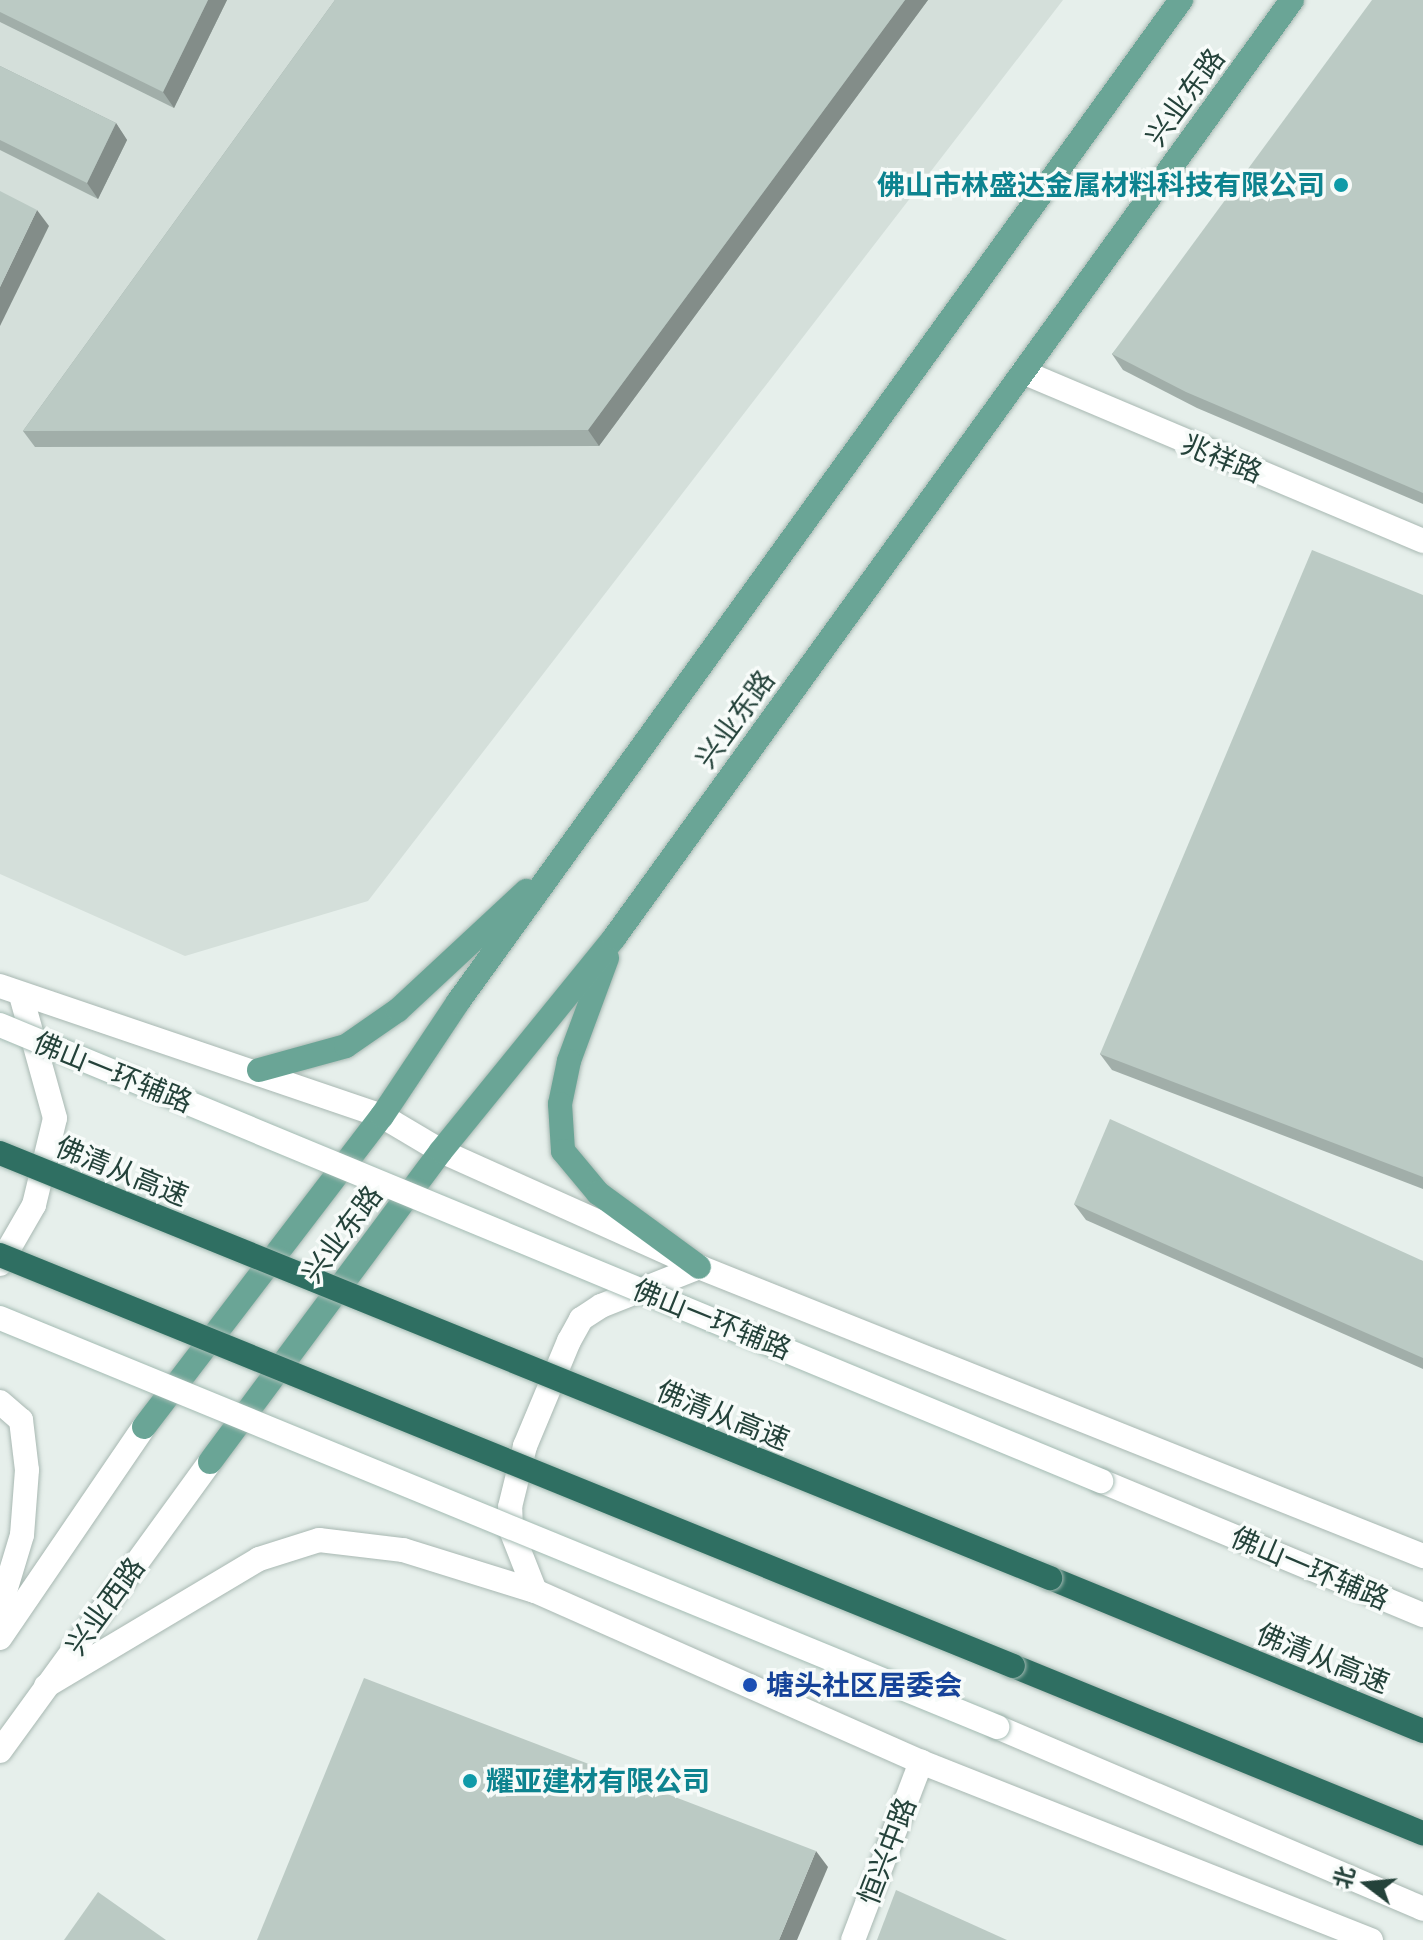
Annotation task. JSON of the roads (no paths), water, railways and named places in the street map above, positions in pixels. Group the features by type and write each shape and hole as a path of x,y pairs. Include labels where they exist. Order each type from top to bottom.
{"highway":[{"name":"佛清从高速","path":"0,1153 1423,1731"},
{"path":"0,1255 1423,1833"}],"main road":[{"name":"兴业东路","path":"0,1638 144,1427 382,1116 1181,0"},
{"name":"兴业东路","path":"210,1462 441,1151 614,938 1292,0"},
{"name":"兆祥路","path":"1023,372 1423,541"},
{"path":"259,1070 346,1046 398,1010 569,851"},
{"path":"614,938 569,1061 560,1104 563,1151 598,1193 699,1267"},
{"path":"0,1264 34,1205 55,1118 11,990"},
{"name":"佛山一环辅路","path":"11,990 259,1070 382,1116 441,1151 699,1267 1423,1556"},
{"name":"佛山一环辅路","path":"0,1025 1423,1615"},
{"path":"535,1591 511,1530 510,1507 525,1446 569,1341 581,1319 601,1306 699,1267"},
{"path":"0,1318 997,1727 1423,1909"},
{"path":"0,1402 21,1420 27,1470 22,1535 0,1608"},
{"name":"兴业西路","path":"0,1751 210,1462"},
{"path":"46,1686 259,1559 319,1540 403,1550 535,1591 921,1762 1371,1940"},
{"name":"恒兴中路","path":"853,1940 921,1762"}],"place":[{"name":"佛山市林盛达金属材料科技有限公司","path":"1341,185"},
{"name":"塘头社区居委会","path":"750,1685"},
{"name":"耀亚建材有限公司","path":"470,1781"}]}
